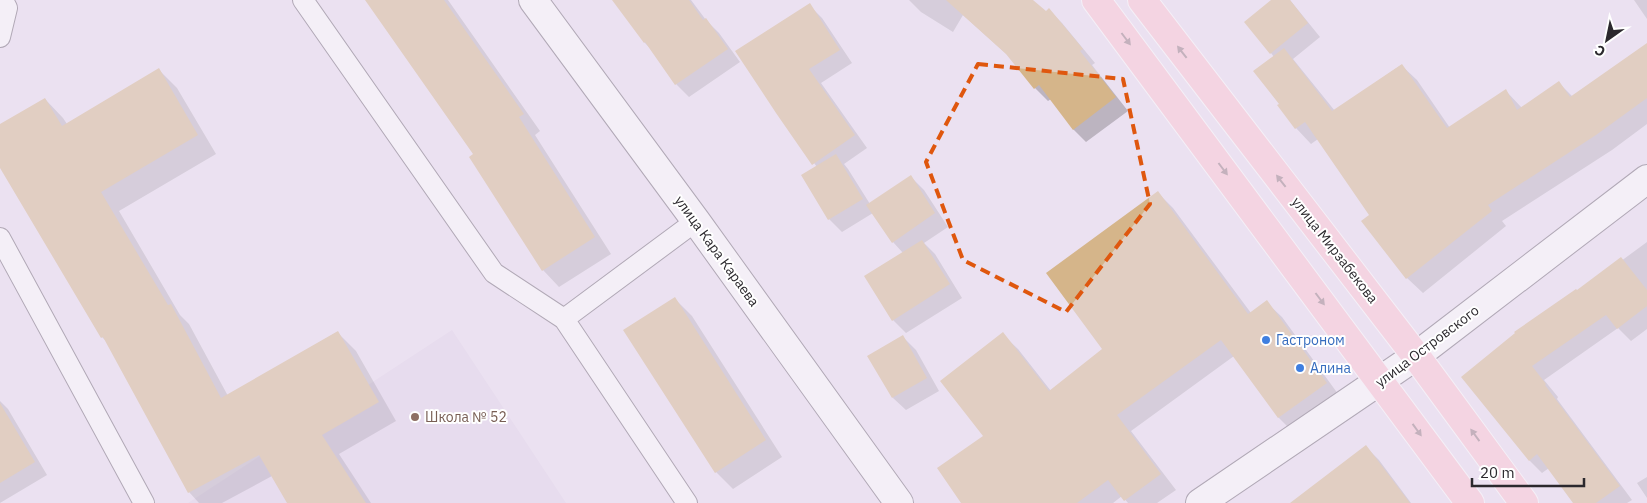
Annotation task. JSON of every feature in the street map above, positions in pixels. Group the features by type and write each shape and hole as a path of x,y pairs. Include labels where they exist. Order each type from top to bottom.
{"main road":[{"path":"1096,0 1470,503"},
{"name":"улица Мирзабекова","path":"1142,0 1416,356 1524,503"}],"street":[{"name":"улица Кара Караева","path":"533,0 696,221 899,503"},
{"name":"улица Островского","path":"1200,503 1416,356 1647,179"}],"lane":[{"path":"0,37 8,8 3,0"},
{"path":"303,0 494,273 564,319 687,503"},
{"path":"564,319 696,221"},
{"path":"0,238 144,503"}],"highlighted area":[{"path":"978,64 1123,79 1150,204 1066,312 963,260 926,162"}],"shaded area":[{"name":"Школа № 52","path":"452,330 566,503 188,503"}],"building":[{"path":"365,0 444,0 524,114 519,117 595,237 542,271 469,157 473,154"},
{"path":"612,0 689,0 703,20 706,18 728,49 675,85 645,42"},
{"path":"946,0 1033,0 1046,11 1049,8 1083,49 1080,51 1116,97 1073,130 1039,85 1034,89 1006,54"},
{"path":"1271,0 1290,0 1308,23 1270,54 1244,22"},
{"path":"810,3 840,50 809,69 855,135 812,165 735,51"},
{"path":"1647,43 1647,98 1596,135 1488,205 1492,211 1406,279 1361,221 1369,215 1305,122 1295,129 1277,105 1279,104 1253,71 1284,48 1332,111 1402,64 1447,128 1506,89 1517,110 1559,81 1570,97"},
{"path":"159,68 198,135 101,192 168,305 171,304 221,398 338,331 379,402 322,435 366,503 287,503 259,455 188,493 103,337 101,338 0,168 0,124 45,98 62,126"},
{"path":"836,154 863,199 828,220 801,175"},
{"path":"911,175 935,213 892,243 866,205"},
{"path":"1158,191 1248,314 1267,300 1327,383 1278,418 1221,340 1117,415 1161,474 1124,501 1108,480 1077,503 961,503 937,468 983,436 940,381 1003,332 1049,391 1102,349 1046,273"},
{"path":"922,240 950,284 892,321 864,276"},
{"path":"1621,257 1647,290 1647,306 1617,329 1606,315 1532,366 1620,486 1596,503 1573,503 1537,454 1529,461 1461,377 1514,332 1577,290"},
{"path":"675,297 766,440 715,473 623,330"},
{"path":"903,335 927,378 892,398 867,356"},
{"path":"0,403 35,462 0,483"},
{"path":"1366,445 1410,503 1290,503"}],"place":[{"name":"Гастроном","path":"1266,340"},
{"name":"Алина","path":"1300,368"},
{"name":"Школа № 52","path":"415,417"}]}
